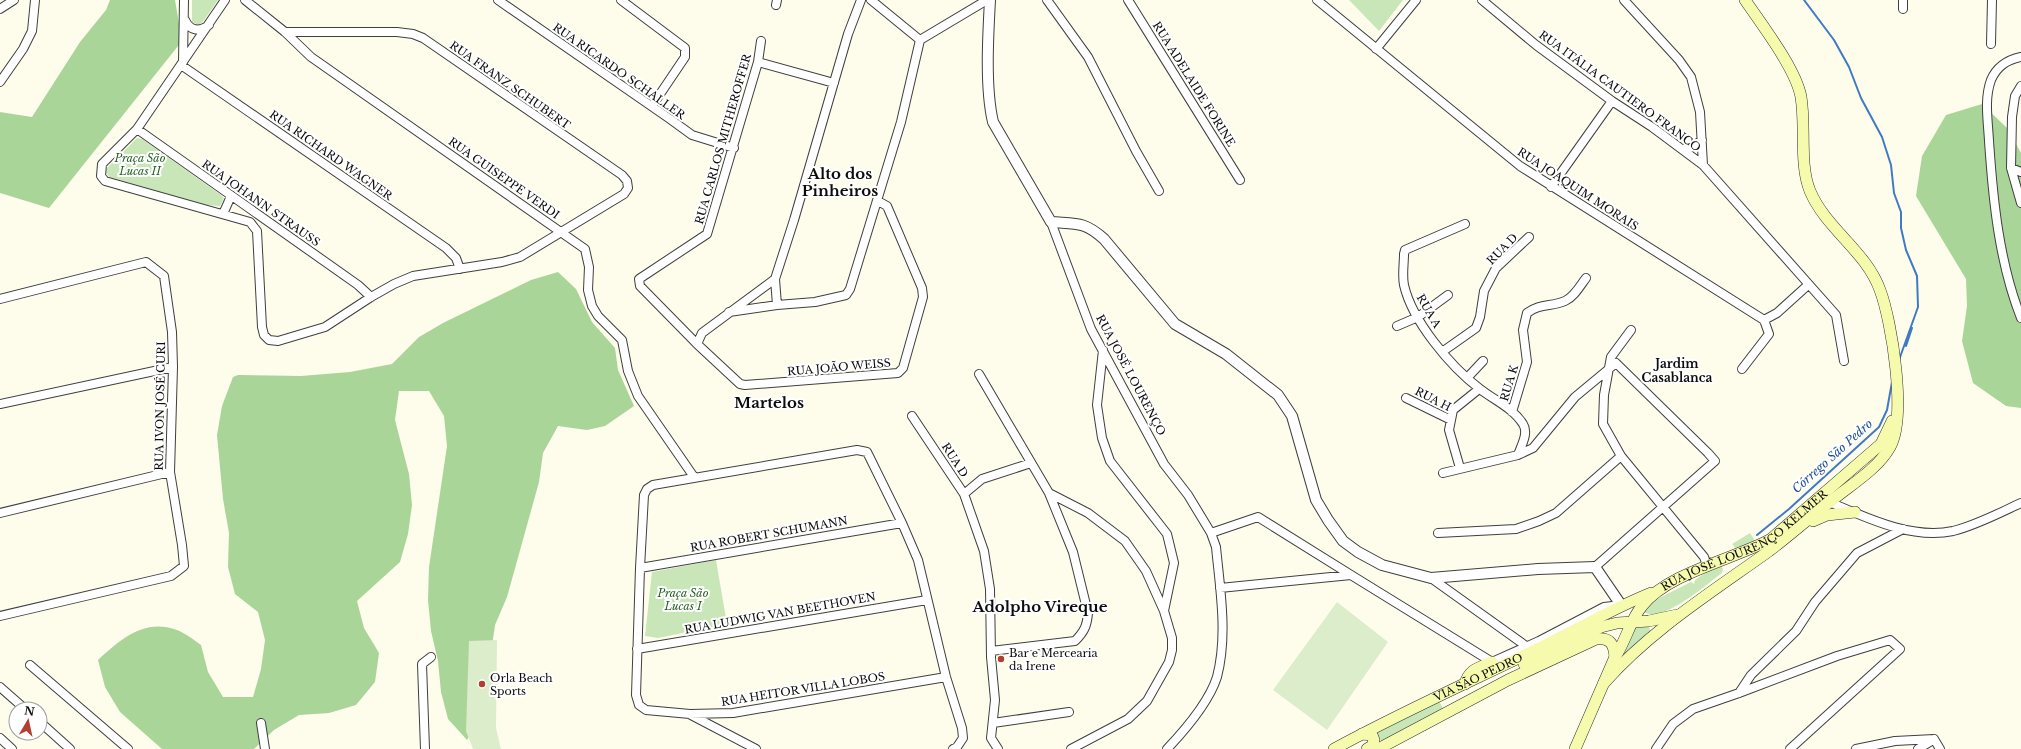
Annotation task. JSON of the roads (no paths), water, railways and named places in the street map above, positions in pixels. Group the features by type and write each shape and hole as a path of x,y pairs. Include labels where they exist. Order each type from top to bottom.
{"main road":[{"name":"RUA JOSÉ LOURENÇO KELMER","path":"1604,683 1623,662 1680,614 1803,525 1825,500 1881,444 1889,431 1897,407 1895,361 1890,327 1880,288 1862,260 1824,216 1810,191 1805,170 1804,116 1801,94 1794,76 1746,0"},
{"name":"RUA JOSÉ LOURENÇO KELMER","path":"1575,749 1615,657 1641,606 1657,591 1719,560 1757,547 1771,539 1825,500"},
{"path":"1803,525 1827,515 1856,512"},
{"path":"1694,604 1704,590 1728,572 1726,564 1719,560"},
{"name":"VIA SÃO PEDRO","path":"1334,749 1622,605 1657,591"},
{"name":"VIA SÃO PEDRO","path":"1449,711 1470,691 1594,630 1617,623 1649,621 1680,614"},
{"path":"1378,749 1508,680 1596,639 1607,639 1610,641 1614,648 1615,657"},
{"path":"1465,684 1467,675 1470,672 1492,662"},
{"path":"1362,734 1372,735 1374,740 1372,746 1367,749"}],"street":[{"path":"0,9 14,0"},
{"path":"0,82 23,49 32,31 35,0"},
{"path":"182,63 184,0"},
{"path":"225,0 137,129 102,164 101,176 105,181 250,222 257,231 267,221"},
{"name":"RUA GUISEPPE VERDI","path":"244,0 285,32 311,57 562,232 520,257 502,262 413,276 394,284 371,297 324,327 278,342 269,340 264,335 262,327 257,231"},
{"name":"RUA RICARDO SCHALLER","path":"498,0 692,135 734,148"},
{"path":"621,0 685,48 685,57 652,106"},
{"path":"777,305 775,279 834,83 861,0"},
{"path":"871,0 920,40"},
{"path":"730,312 777,305 814,302 840,298 846,295 850,289 878,201 901,122 920,40 987,0"},
{"name":"RUA JOSÉ LOURENÇO","path":"990,0 988,39 990,107 993,122 1051,222 1091,329 1102,350 1164,464 1188,495 1212,533 1216,547 1223,636 1216,678 1208,694 1186,729 1167,749"},
{"path":"1047,0 1088,58 1136,151 1159,191"},
{"name":"RUA ADELAIDE FORINE","path":"1128,0 1240,180"},
{"name":"RUA JOAQUIM MORAIS","path":"1317,0 1520,166 1551,187 1764,320"},
{"path":"1326,0 1328,9"},
{"path":"1376,49 1416,0"},
{"name":"RUA ITÁLIA CAUTIERO FRANCO","path":"1482,0 1536,45 1612,101 1684,149 1703,165 1836,315 1844,361"},
{"path":"1624,0 1679,60 1691,77 1700,112 1703,165"},
{"path":"1903,0 1903,9"},
{"path":"1991,44 1992,0"},
{"path":"184,19 188,27 193,29 204,29 210,24"},
{"name":"RUA FRANZ SCHUBERT","path":"285,32 397,32 413,34 423,38 622,175 628,181 628,188 624,194 562,232"},
{"name":"RUA CARLOS MITHEROFFER","path":"640,279 707,234 734,148 758,62 762,41"},
{"path":"2021,57 2009,59 1997,69 1991,80 1986,102 1991,167 1998,227 2004,259 2015,302 2021,318"},
{"path":"758,62 834,83"},
{"name":"RUA RICHARD WAGNER","path":"182,63 446,248 456,258 460,269"},
{"path":"2021,86 2015,96 2012,117 2012,168 2021,203"},
{"path":"1551,187 1612,101"},
{"name":"RUA JOHANN STRAUSS","path":"137,129 358,285 371,297"},
{"path":"1684,149 1692,147 1702,140"},
{"path":"2012,168 2021,172"},
{"path":"224,214 231,196"},
{"name":"RUA JOÃO WEISS","path":"640,279 638,282 640,286 697,344 736,381 745,385 898,373 901,371 923,297 922,288 887,206 878,201"},
{"path":"1051,222 1080,224 1092,228 1104,239 1175,324 1226,354 1278,395 1292,416 1316,500 1328,520 1343,541 1358,552 1382,565 1431,578 1538,569 1595,568 1715,461 1616,363 1575,397 1533,448 1518,455 1443,473"},
{"name":"RUA A","path":"1465,224 1406,250 1404,254 1404,284 1411,306 1442,352 1467,378 1512,412"},
{"path":"562,232 585,249 589,267 588,290 592,306 598,316 622,340 628,371 638,396 694,477"},
{"name":"RUA D","path":"1442,352 1476,328 1480,317 1484,291 1496,268 1529,237"},
{"name":"RUA IVON JOSÉ CURI","path":"0,299 146,262 164,276 172,332 173,367 170,472 184,566 171,576 0,616"},
{"name":"RUA K","path":"1512,412 1527,362 1523,330 1527,313 1536,307 1565,301 1573,295 1586,278"},
{"path":"697,344 702,333 775,279"},
{"path":"1742,369 1769,334 1764,320 1777,313 1808,285"},
{"path":"1397,326 1418,317 1448,295"},
{"path":"752,297 754,308"},
{"path":"1631,330 1611,357 1604,395 1603,424 1622,456 1704,557 1707,566"},
{"path":"1102,350 1097,405 1102,438 1110,461 1167,534 1174,563 1164,611"},
{"path":"1467,378 1483,361"},
{"path":"0,404 173,367"},
{"path":"979,374 1049,493 1073,552 1088,613 1088,622 1083,632 1075,640 991,651"},
{"path":"1460,468 1449,430 1452,410 1479,388"},
{"name":"RUA H","path":"1406,398 1450,420"},
{"path":"1512,412 1524,424 1526,434 1518,455"},
{"name":"RUA D","path":"912,416 964,494 982,480 1031,463"},
{"path":"637,649 644,495 647,489 653,485 694,477 863,450 867,452 902,523 918,560 946,677 962,728 963,738 957,747 953,749"},
{"path":"1438,533 1516,529 1539,521 1556,513 1622,456"},
{"path":"0,512 170,472"},
{"path":"1049,493 1088,513 1125,541 1146,571 1164,611 1172,638 1172,650 1169,662 1147,701 1128,719 1071,749"},
{"path":"964,494 984,551 990,589 991,651 995,700 991,738 998,749"},
{"path":"1825,500 1903,530 1936,533 1954,531 2021,503"},
{"path":"1212,533 1258,517 1492,662 1539,641 1604,607 1622,605 1595,568"},
{"name":"RUA ROBERT SCHUMANN","path":"640,568 902,523"},
{"path":"1739,694 1751,675 1796,631 1815,602 1857,553 1903,530"},
{"path":"1220,588 1351,575"},
{"path":"1431,578 1526,646"},
{"name":"RUA LUDWIG VAN BEETHOVEN","path":"637,649 927,600"},
{"path":"1656,749 1673,724 1693,709 1739,694 1837,656 1890,640 1900,649 1790,749"},
{"name":"RUA HEITOR VILLA LOBOS","path":"637,649 636,695 639,705 646,710 690,714 733,713 946,677"},
{"path":"425,749 422,664 431,657"},
{"path":"30,665 128,749"},
{"path":"0,687 16,701"},
{"path":"993,723 1068,712"},
{"path":"690,714 756,749"},
{"path":"261,723 264,749"},
{"path":"48,729 70,749"},
{"path":"0,738 12,749"},
{"path":"1856,749 1895,742 1934,739"},
{"path":"1918,749 1934,739"},
{"path":"1934,739 1940,749"}],"waterway":[{"name":"Córrego São Pedro","path":"1804,0 1834,40 1849,67 1861,98 1882,137 1891,165 1894,193 1901,212 1901,228 1906,250 1917,276 1918,307 1899,360"},
{"name":"Córrego São Pedro","path":"1906,346 1912,328"},
{"name":"Córrego São Pedro","path":"1757,535 1789,509 1879,427 1887,410 1892,382"}],"place":[{"name":"Bar e Mercearia da Irene","path":"1001,659"},
{"name":"Orla Beach Sports","path":"482,684"}],"district":[{"name":"Alto dos Pinheiros","path":"840,182"},
{"name":"Jardim Casablanca","path":"1677,370"},
{"name":"Martelos","path":"769,402"},
{"name":"Adolpho Vireque","path":"1040,606"}],"park label":[{"name":"Praça São Lucas II","path":"140,164"},
{"name":"Praça São Lucas I","path":"683,599"}]}
